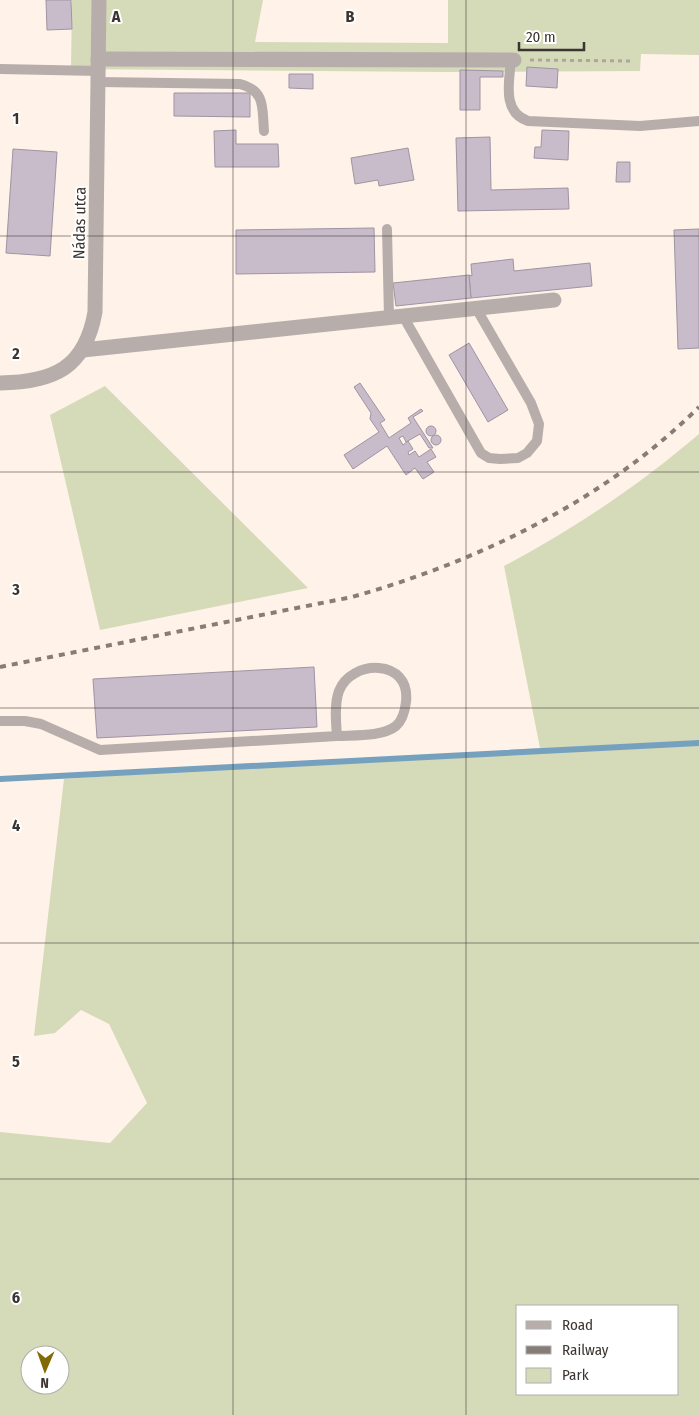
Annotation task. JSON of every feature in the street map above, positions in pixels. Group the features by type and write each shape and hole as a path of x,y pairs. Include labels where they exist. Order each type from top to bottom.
{"street":[{"name":"Nádas utca","path":"0,383 24,383 51,376 64,370 83,350 92,326 94,312 99,0"},
{"path":"99,71 512,60"},
{"path":"83,350 554,300"}],"lane":[{"path":"512,60 509,101 511,108 520,118 598,125 640,126 699,121"},
{"path":"0,69 99,71 251,86 257,91 260,98 264,131"},
{"path":"387,229 396,317 481,454 489,458 518,458 533,448 537,441 537,414 476,308"},
{"path":"0,721 25,721 40,724 100,750 373,734 396,726 402,718 407,696 405,684 400,675 381,668 370,668 346,680 339,690 337,700 337,736"}],"path":[{"path":"512,60 634,61"}],"green space":[{"path":"72,0 263,0 255,42 448,43 448,0 699,0 699,55 641,54 640,71 446,72 71,69"},
{"path":"105,386 308,588 100,630 50,415"},
{"path":"699,434 699,1415 0,1415 0,1132 110,1143 147,1103 109,1024 81,1010 55,1033 34,1036 64,779 540,748 504,566 580,522 629,489"}],"building":[{"path":"46,0 71,0 72,29 47,30"},
{"path":"527,67 558,69 557,88 526,86"},
{"path":"460,70 503,71 503,77 480,77 480,110 460,110"},
{"path":"289,74 313,74 313,89 289,88"},
{"path":"174,93 250,93 250,117 174,116"},
{"path":"236,130 236,144 278,144 279,167 215,167 214,131"},
{"path":"542,130 569,131 568,160 534,158 535,147 541,147"},
{"path":"490,137 491,190 568,188 569,209 458,211 456,138"},
{"path":"408,148 414,180 379,186 378,180 355,184 351,158"},
{"path":"13,149 57,152 50,256 6,253"},
{"path":"617,162 630,162 630,182 616,182"},
{"path":"374,228 375,272 236,274 236,230"},
{"path":"699,229 699,348 678,349 674,230"},
{"path":"513,259 514,271 590,263 592,286 471,298 469,275 472,276 471,264"},
{"path":"469,275 471,298 396,306 393,283"},
{"path":"469,343 508,410 488,422 449,355"},
{"path":"360,383 385,420 380,423 389,438 411,423 408,418 421,409 423,411 413,417 433,448 429,448 420,434 406,442 403,436 399,438 403,445 408,441 413,449 408,452 409,455 415,451 419,457 431,449 436,457 427,462 434,472 423,479 415,468 406,475 387,446 353,469 344,455 379,432 370,419 371,413 354,387"},
{"path":"431,426 436,431 431,436 426,431"},
{"path":"436,435 441,440 436,445 431,440"},
{"path":"314,667 317,727 97,738 93,679"}],"waterway":[{"path":"0,779 699,743"}],"railway":[{"path":"0,667 352,597 446,565 493,546 538,524 581,499 623,471 662,441 699,407"}]}
